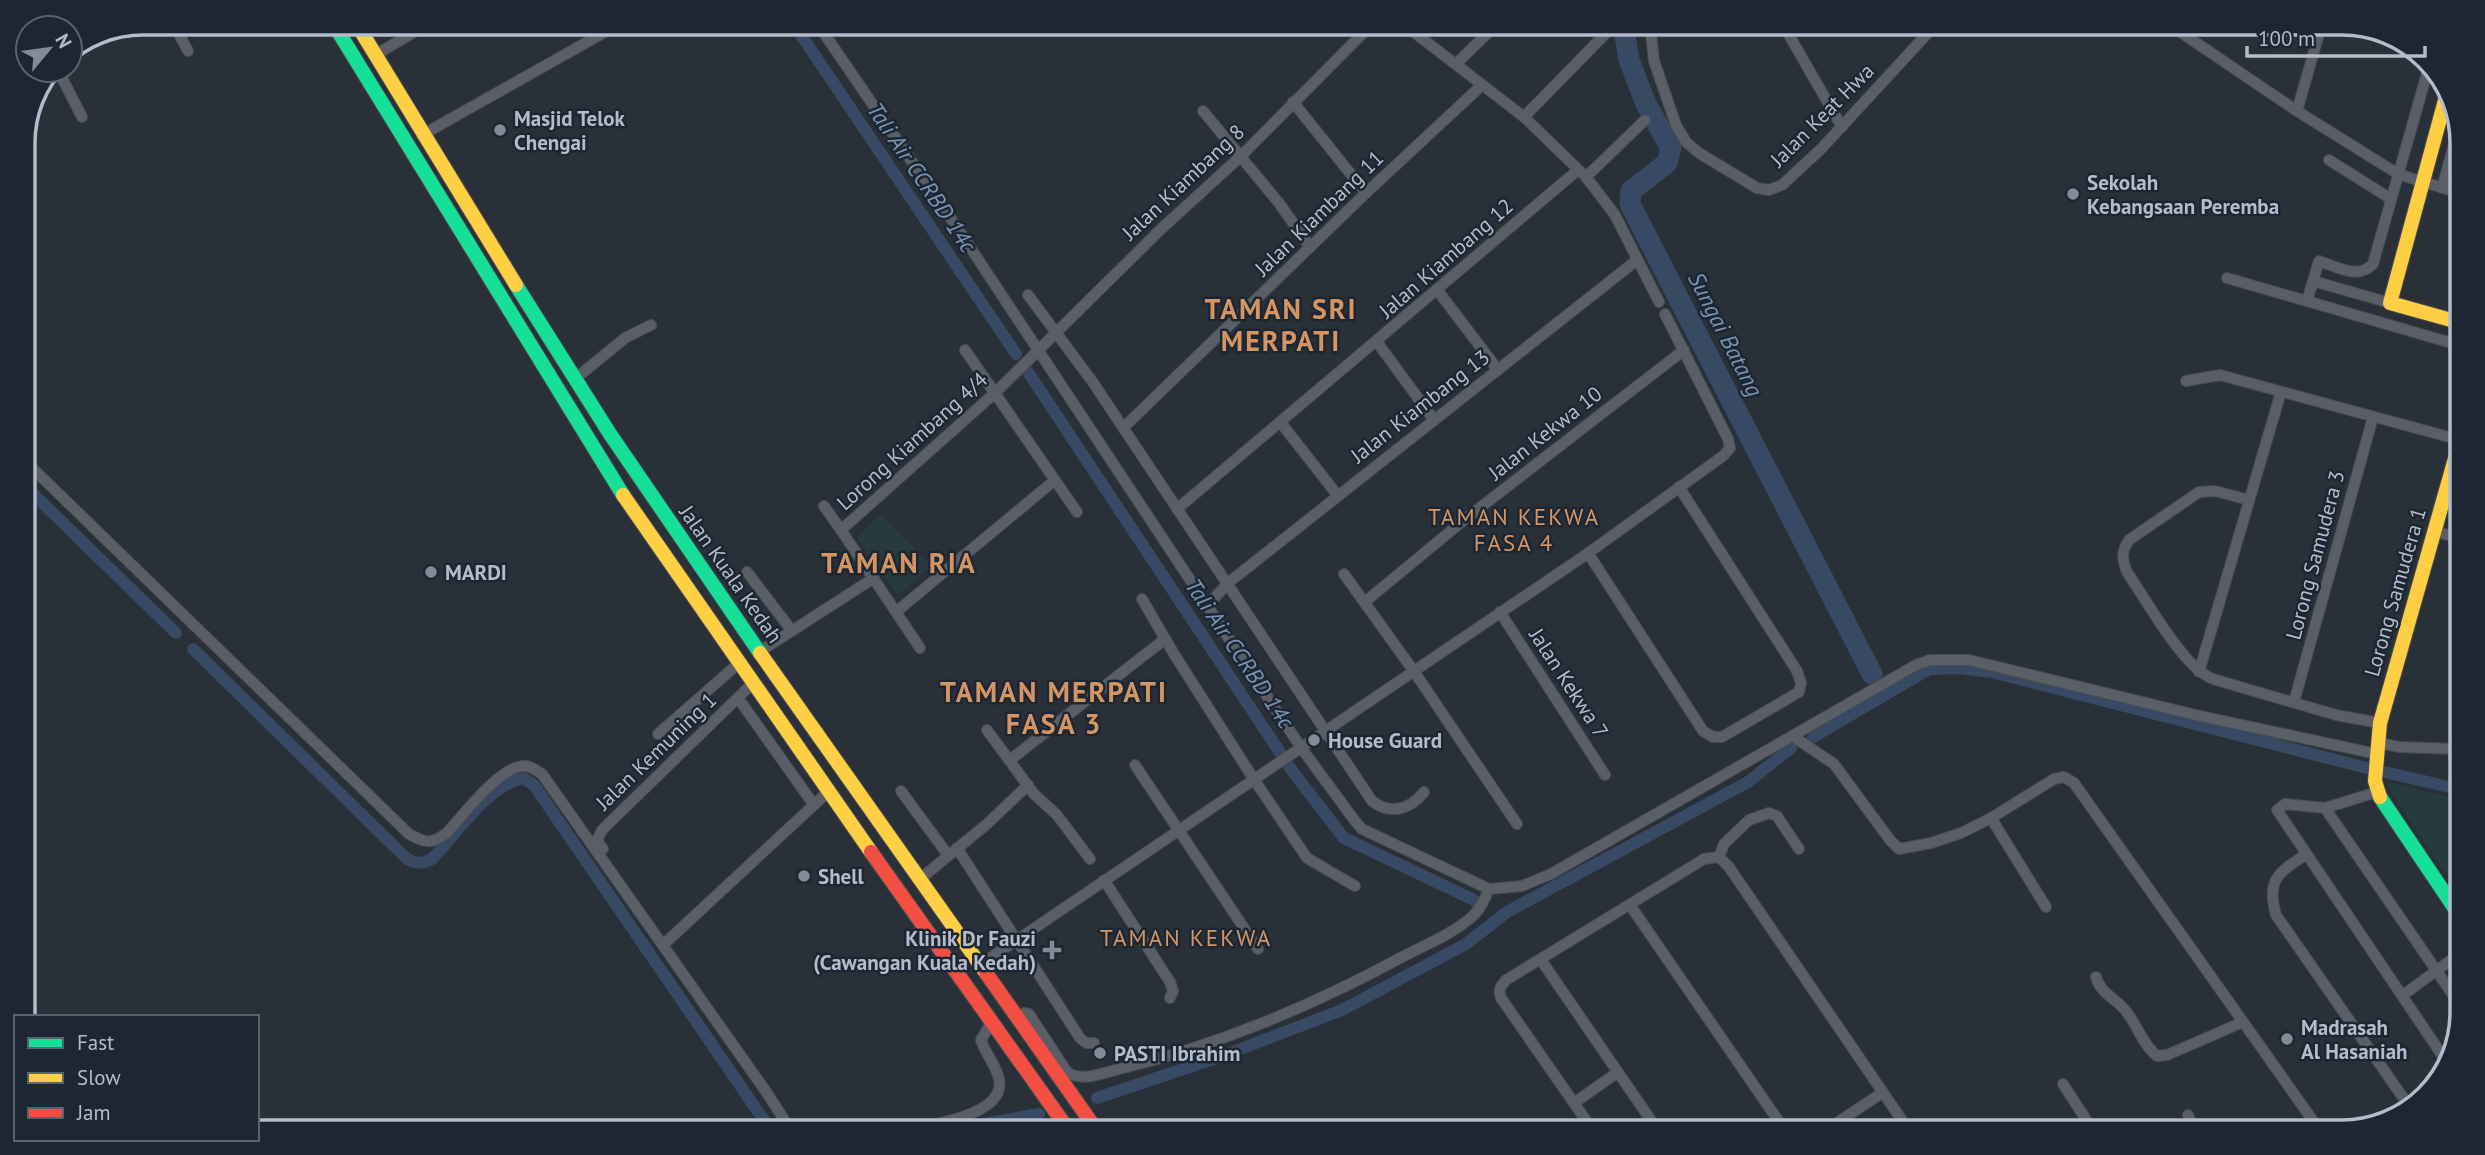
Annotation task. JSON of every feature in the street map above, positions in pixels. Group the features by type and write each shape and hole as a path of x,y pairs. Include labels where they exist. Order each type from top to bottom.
{"main road":[{"name":"Jalan Kuala Kedah","path":"339,35 611,477 1062,1120"},
{"name":"Jalan Kuala Kedah","path":"364,35 422,135 610,434 759,652 1090,1120"},
{"path":"2443,107 2390,303 2450,320"},
{"path":"435,155 426,161 425,168 464,234 468,246"},
{"name":"Lorong Samudera 1","path":"2376,787 2380,723 2450,475"},
{"path":"759,652 750,658 752,663 833,783 846,814"},
{"path":"2376,787 2450,901"}],"street":[{"path":"179,35 188,51"},
{"path":"375,55 409,35"},
{"path":"422,135 600,35"},
{"path":"825,35 1208,606 1297,752 1362,828 1489,890 1522,886 1551,874 1930,660 1969,660 2196,715 2377,753 2400,747 2450,749"},
{"name":"Jalan Kiambang 8","path":"1019,369 1159,231 1241,156 1361,35"},
{"path":"1418,35 1524,117 1582,173 1615,215 1659,302"},
{"path":"1456,64 1486,35"},
{"path":"1524,117 1604,35"},
{"name":"Jalan Keat Hwa","path":"1651,35 1654,61 1676,125 1686,142 1756,188 1769,190 1782,185 1842,127 1926,35"},
{"path":"1789,35 1842,127"},
{"path":"2185,35 2297,111 2398,174 2450,190"},
{"path":"2297,111 2319,35"},
{"path":"2307,301 2319,261 2358,273 2366,271 2373,264 2426,76"},
{"path":"65,84 82,117"},
{"name":"Jalan Kiambang 11","path":"1123,428 1482,85"},
{"path":"1293,102 1366,193"},
{"path":"1203,111 1279,203 1310,247"},
{"name":"Jalan Kiambang 12","path":"1177,509 1645,120"},
{"path":"2442,188 2450,159"},
{"path":"2329,160 2391,199"},
{"name":"Jalan Kiambang 13","path":"1208,606 1228,583 1637,260"},
{"path":"2227,278 2450,343"},
{"path":"2313,281 2390,303"},
{"path":"1438,290 1497,370"},
{"path":"1028,295 1123,428 1372,801 1382,809 1391,811 1424,793"},
{"path":"980,965 1588,553 1723,456 1730,448 1728,439 1665,314"},
{"path":"575,379 625,338 650,325"},
{"path":"1377,342 1434,420"},
{"path":"965,350 1077,512"},
{"name":"Jalan Kekwa 10","path":"1366,601 1473,513 1684,350"},
{"name":"Lorong Kiambang 4/4","path":"919,648 841,530 1019,369"},
{"path":"2186,381 2220,375 2373,417 2450,434"},
{"path":"2199,672 2281,392"},
{"name":"Lorong Samudera 3","path":"2294,702 2373,417"},
{"path":"1281,424 1338,496"},
{"path":"35,471 409,834 425,842 436,841 447,833 505,772 530,766 542,774 784,1120"},
{"path":"896,612 1055,480"},
{"path":"1588,553 1703,731 1713,737 1722,737 1799,692 1801,683 1797,671 1679,487"},
{"path":"2249,500 2215,491 2199,492 2129,540 2123,548 2123,562 2127,572 2185,657 2199,672 2336,715 2380,723"},
{"path":"824,506 841,530"},
{"path":"2434,531 2450,536"},
{"path":"747,572 792,631"},
{"path":"1344,574 1366,601 1517,824"},
{"path":"759,652 874,578"},
{"path":"1142,599 1307,858 1355,886"},
{"name":"Jalan Kekwa 7","path":"1500,612 1605,775"},
{"path":"1010,760 1165,639"},
{"path":"657,734 739,663"},
{"name":"Jalan Kemuning 1","path":"603,849 597,840 602,831 753,683"},
{"path":"738,698 814,805"},
{"path":"987,730 1041,802 1057,815 1090,859"},
{"path":"1794,737 1834,764 1899,849 1938,840 1991,818 2054,779 2064,777 2074,783 2313,1120"},
{"path":"1135,765 1258,949"},
{"path":"920,879 1012,802 1028,785"},
{"path":"2376,787 2325,808 2285,804 2278,808 2278,814 2441,1054"},
{"path":"663,945 830,790"},
{"path":"901,791 953,852 1018,941 1080,1038 1086,1043 1094,1043"},
{"path":"2325,808 2450,990"},
{"path":"1718,857 1724,844 1749,820 1769,814 1777,816 1799,849"},
{"path":"1991,818 2046,907"},
{"path":"2305,855 2278,873 2273,883 2276,915 2405,1099"},
{"path":"1586,1120 1499,992 1506,980 1704,859 1718,857"},
{"path":"1718,857 1729,867 1901,1120"},
{"path":"1104,880 1170,982 1173,991 1170,998"},
{"path":"1018,1017 1024,1013 1029,1014 1067,1072 1073,1076 1096,1074 1177,1054 1298,1010 1360,980 1468,920 1484,902 1489,890"},
{"path":"1630,905 1778,1120"},
{"path":"1541,960 1651,1120"},
{"path":"2403,995 2450,960"},
{"path":"2096,977 2103,992 2123,1008 2157,1056 2167,1055 2244,1022"},
{"path":"944,1120 978,1111 996,1097 1000,1087 999,1077 981,1040 992,1021"},
{"path":"1574,1103 1618,1072"},
{"path":"2063,1084 2086,1120"},
{"path":"1841,1120 1882,1093"},
{"path":"2188,1115 2190,1120"}],"green space":[{"path":"880,514 932,566 897,595 857,538"},
{"path":"2388,782 2450,797 2450,880 2388,788"}],"waterway":[{"name":"Tali Air CCRBD 14c","path":"801,35 1016,354"},
{"name":"Sungai Batang","path":"1625,35 1629,60 1646,104 1671,148 1667,163 1631,191 1630,204 1872,674"},
{"name":"Tali Air CCRBD 14c","path":"1026,369 1293,772 1344,838 1474,900"},
{"path":"35,496 176,633"},
{"path":"193,649 410,861 419,863 432,859 473,812 497,790 523,778 534,785 764,1120"},
{"path":"1813,737 1929,669 1958,668 1992,672 2450,787"},
{"path":"1097,1098 1225,1055 1342,1010 1466,944 1507,912 1748,782 1791,748"},
{"path":"1006,1120 1039,1114"}],"traffic: fast":[{"path":"340,35 623,495"},
{"path":"516,285 610,434 760,653"},
{"path":"2380,797 2450,901"}],"traffic: slow":[{"path":"363,35 516,285"},
{"path":"2443,107 2390,303 2450,320"},
{"path":"2380,797 2375,781 2380,723 2450,476"},
{"path":"623,495 871,852"},
{"path":"760,653 986,973"}],"traffic: jam":[{"path":"871,852 1061,1120"},
{"path":"986,973 1090,1120"}],"place":[{"name":"Masjid Telok Chengai","path":"500,130"},
{"name":"Sekolah Kebangsaan Peremba","path":"2073,194"},
{"name":"MARDI","path":"431,572"},
{"name":"House Guard","path":"1314,740"},
{"name":"Shell","path":"804,876"},
{"name":"Klinik Dr Fauzi (Cawangan Kuala Kedah)","path":"1052,950"},
{"name":"Madrasah Al Hasaniah","path":"2287,1039"},
{"name":"PASTI Ibrahim","path":"1100,1053"}],"district":[{"name":"TAMAN SRI MERPATI","path":"1281,324"},
{"name":"TAMAN KEKWA FASA 4","path":"1514,529"},
{"name":"TAMAN RIA","path":"899,562"},
{"name":"TAMAN MERPATI FASA 3","path":"1054,707"},
{"name":"TAMAN KEKWA","path":"1186,937"}]}
